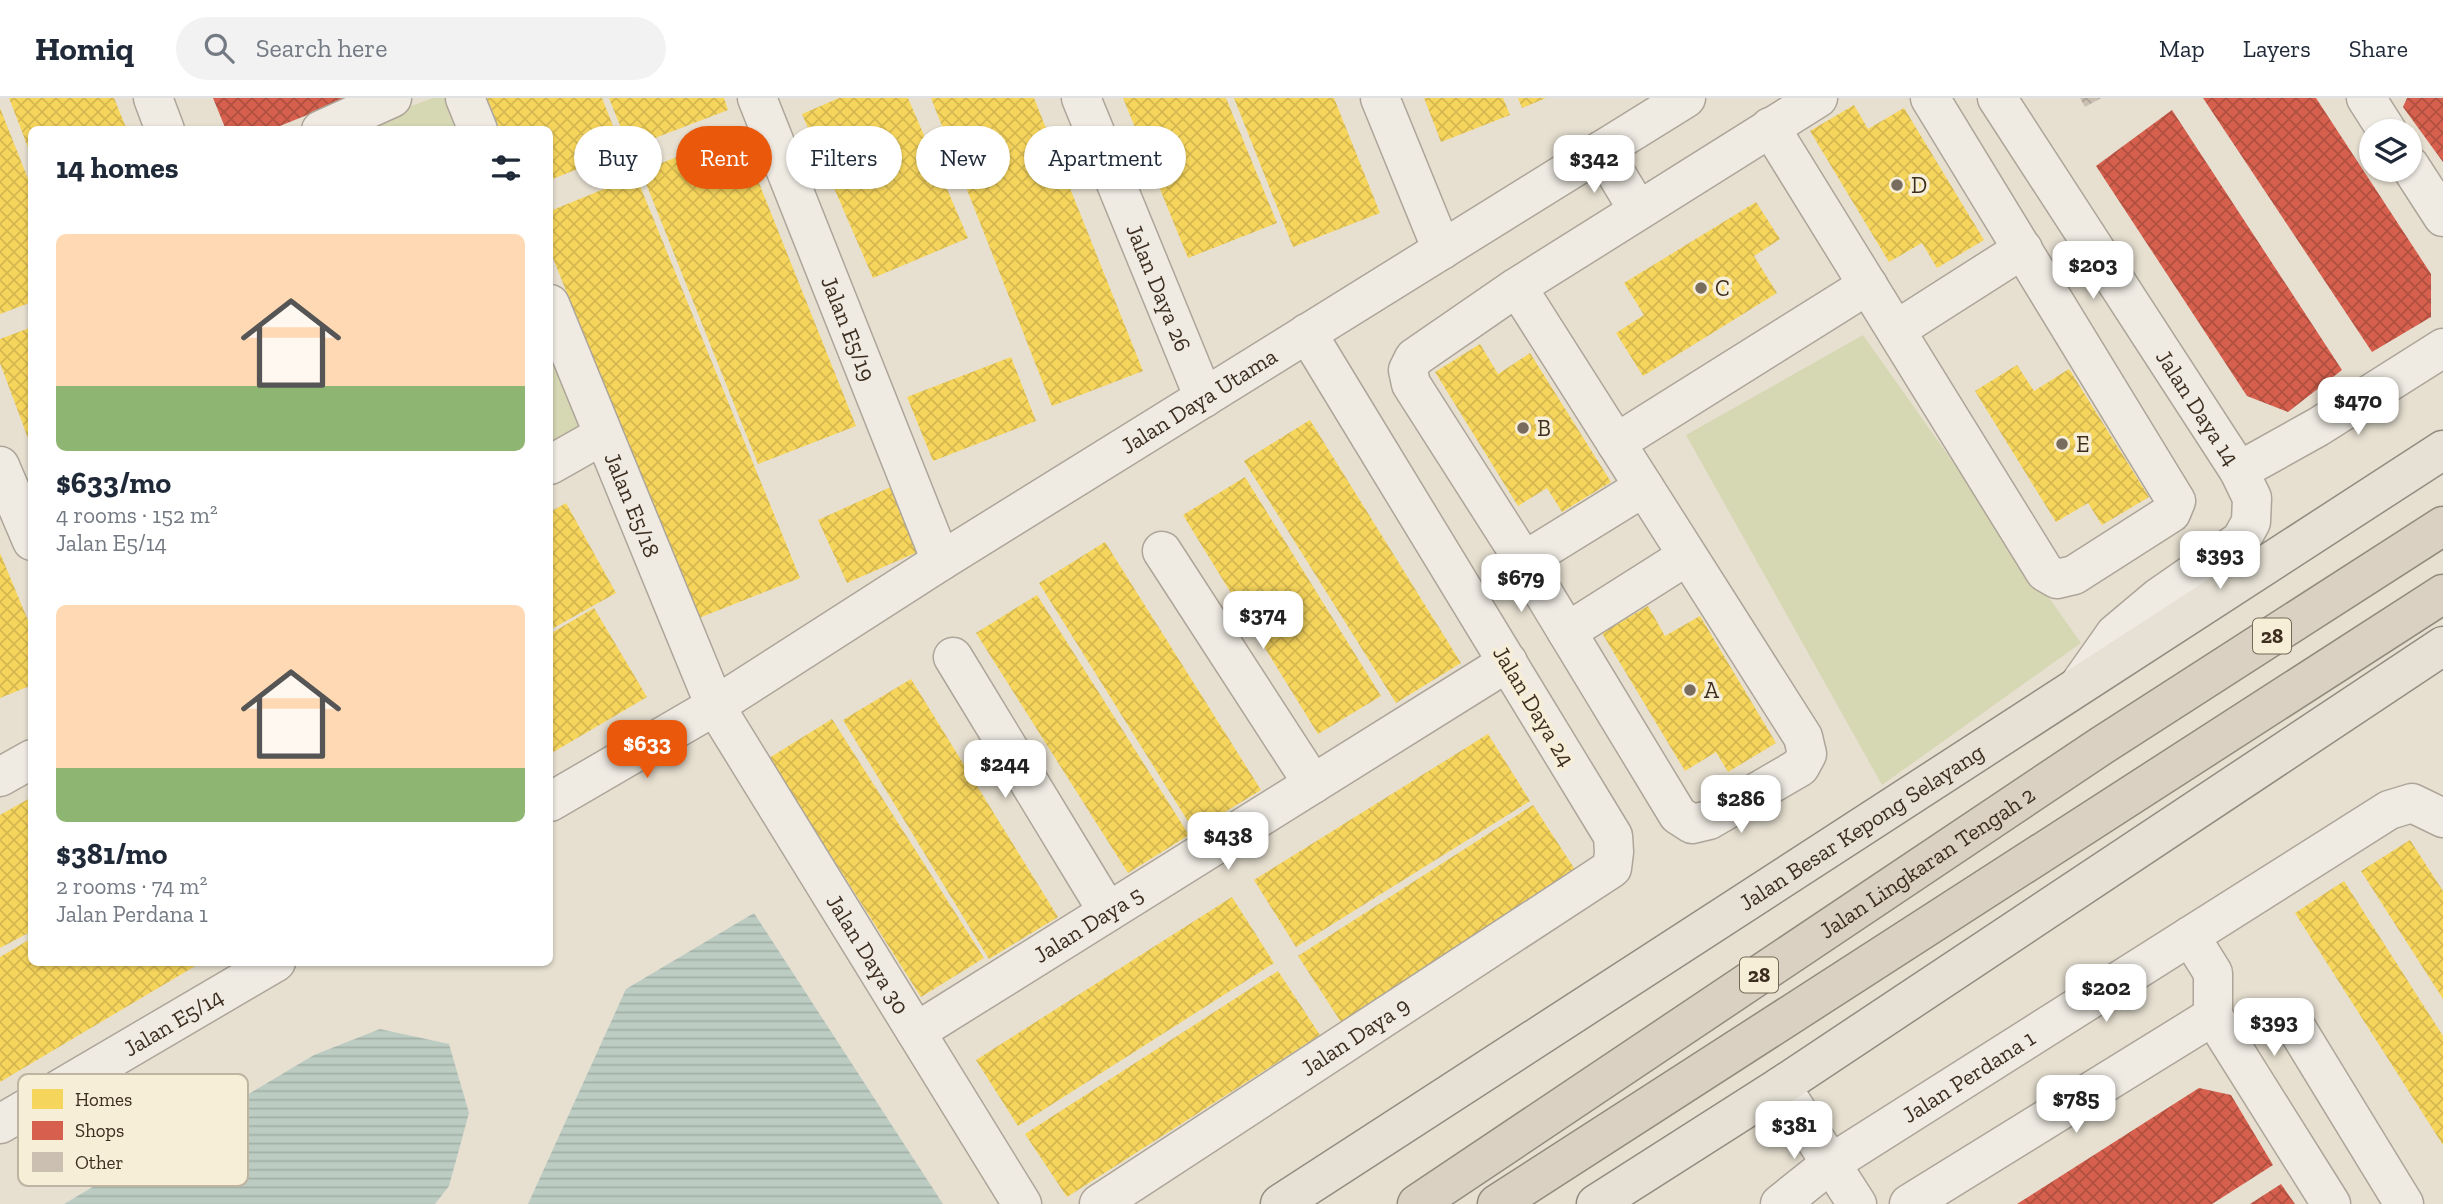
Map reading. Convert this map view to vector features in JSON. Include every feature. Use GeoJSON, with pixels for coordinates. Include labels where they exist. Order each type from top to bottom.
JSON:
{"type":"FeatureCollection","features":[{"type":"Feature","properties":{"kind":"highway","name":"Jalan Lingkaran Tengah 2"},"geometry":{"type":"LineString","coordinates":[[1417,1204],[2101,746],[2443,526]]}},
{"type":"Feature","properties":{"kind":"highway","name":"28"},"geometry":{"type":"LineString","coordinates":[[1497,1204],[2443,594]]}},
{"type":"Feature","properties":{"kind":"main road","name":"Jalan Besar Kepong Selayang"},"geometry":{"type":"LineString","coordinates":[[1280,1204],[2443,450]]}},
{"type":"Feature","properties":{"kind":"main road"},"geometry":{"type":"LineString","coordinates":[[1596,1204],[1781,1086],[2443,646]]}},
{"type":"Feature","properties":{"kind":"street"},"geometry":{"type":"LineString","coordinates":[[153,98],[164,126]]}},
{"type":"Feature","properties":{"kind":"street"},"geometry":{"type":"LineString","coordinates":[[330,126],[392,98]]}},
{"type":"Feature","properties":{"kind":"street"},"geometry":{"type":"LineString","coordinates":[[465,98],[476,126]]}},
{"type":"Feature","properties":{"kind":"street","name":"Jalan E5/19"},"geometry":{"type":"LineString","coordinates":[[757,98],[941,561]]}},
{"type":"Feature","properties":{"kind":"street","name":"Jalan Daya 26"},"geometry":{"type":"LineString","coordinates":[[1081,98],[1204,398]]}},
{"type":"Feature","properties":{"kind":"street"},"geometry":{"type":"LineString","coordinates":[[1380,98],[1442,250]]}},
{"type":"Feature","properties":{"kind":"street"},"geometry":{"type":"LineString","coordinates":[[1517,287],[1804,737],[1807,754],[1800,767],[1709,820],[1692,824],[1678,815],[1524,561],[1411,384],[1408,370],[1413,358],[1517,287],[1818,98]]}},
{"type":"Feature","properties":{"kind":"street"},"geometry":{"type":"LineString","coordinates":[[1770,127],[2045,572],[2057,579],[2074,575],[2171,513],[2176,501],[1930,98]]}},
{"type":"Feature","properties":{"kind":"street","name":"Jalan Daya 14"},"geometry":{"type":"LineString","coordinates":[[1997,98],[2239,471],[2252,498],[2251,522],[2241,540],[2159,597],[2115,634],[2079,685]]}},
{"type":"Feature","properties":{"kind":"street"},"geometry":{"type":"LineString","coordinates":[[2366,98],[2379,119]]}},
{"type":"Feature","properties":{"kind":"street","name":"Jalan Daya Utama"},"geometry":{"type":"LineString","coordinates":[[715,706],[941,561],[1602,150],[1670,103]]}},
{"type":"Feature","properties":{"kind":"street"},"geometry":{"type":"LineString","coordinates":[[1602,150],[1637,210]]}},
{"type":"Feature","properties":{"kind":"street"},"geometry":{"type":"LineString","coordinates":[[2420,182],[2443,217]]}},
{"type":"Feature","properties":{"kind":"street"},"geometry":{"type":"LineString","coordinates":[[1896,330],[2023,249]]}},
{"type":"Feature","properties":{"kind":"street"},"geometry":{"type":"LineString","coordinates":[[1616,443],[1868,285]]}},
{"type":"Feature","properties":{"kind":"street","name":"Jalan E5/18"},"geometry":{"type":"LineString","coordinates":[[553,311],[715,706]]}},
{"type":"Feature","properties":{"kind":"street","name":"Jalan Daya 24"},"geometry":{"type":"LineString","coordinates":[[1307,333],[1613,836],[1612,868]]}},
{"type":"Feature","properties":{"kind":"street"},"geometry":{"type":"LineString","coordinates":[[2239,471],[2318,427],[2443,348]]}},
{"type":"Feature","properties":{"kind":"street"},"geometry":{"type":"LineString","coordinates":[[553,463],[604,435]]}},
{"type":"Feature","properties":{"kind":"street"},"geometry":{"type":"LineString","coordinates":[[0,466],[28,532]]}},
{"type":"Feature","properties":{"kind":"street"},"geometry":{"type":"LineString","coordinates":[[1524,561],[1644,487]]}},
{"type":"Feature","properties":{"kind":"street"},"geometry":{"type":"LineString","coordinates":[[1162,551],[1313,784]]}},
{"type":"Feature","properties":{"kind":"street"},"geometry":{"type":"LineString","coordinates":[[1567,632],[1687,556]]}},
{"type":"Feature","properties":{"kind":"street"},"geometry":{"type":"LineString","coordinates":[[953,657],[1108,912]]}},
{"type":"Feature","properties":{"kind":"street","name":"Jalan Daya 5"},"geometry":{"type":"LineString","coordinates":[[916,1032],[1508,662]]}},
{"type":"Feature","properties":{"kind":"street"},"geometry":{"type":"LineString","coordinates":[[553,800],[715,706]]}},
{"type":"Feature","properties":{"kind":"street","name":"Jalan Daya 30"},"geometry":{"type":"LineString","coordinates":[[715,706],[1022,1204]]}},
{"type":"Feature","properties":{"kind":"street"},"geometry":{"type":"LineString","coordinates":[[0,777],[28,761]]}},
{"type":"Feature","properties":{"kind":"street","name":"Jalan Perdana 1"},"geometry":{"type":"LineString","coordinates":[[1780,1204],[1830,1164],[2389,810],[2427,811]]}},
{"type":"Feature","properties":{"kind":"street","name":"Jalan Daya 9"},"geometry":{"type":"LineString","coordinates":[[1099,1204],[1612,868]]}},
{"type":"Feature","properties":{"kind":"street"},"geometry":{"type":"LineString","coordinates":[[2190,936],[2213,973],[2213,1016],[2331,1204]]}},
{"type":"Feature","properties":{"kind":"street","name":"Jalan E5/14"},"geometry":{"type":"LineString","coordinates":[[85,1074],[269,966]]}},
{"type":"Feature","properties":{"kind":"street"},"geometry":{"type":"LineString","coordinates":[[1925,1200],[2213,1016]]}},
{"type":"Feature","properties":{"kind":"street"},"geometry":{"type":"LineString","coordinates":[[2291,1019],[2404,1204]]}},
{"type":"Feature","properties":{"kind":"street"},"geometry":{"type":"LineString","coordinates":[[1781,1086],[1857,1204]]}},
{"type":"Feature","properties":{"kind":"street","name":"Jalan E5/14"},"geometry":{"type":"LineString","coordinates":[[0,1124],[18,1113]]}},
{"type":"Feature","properties":{"kind":"green space"},"geometry":{"type":"Polygon","coordinates":[[[433,98],[465,98],[476,126],[357,126],[433,98]]]}},
{"type":"Feature","properties":{"kind":"green space"},"geometry":{"type":"Polygon","coordinates":[[[553,310],[603,435],[553,463],[553,310]]]}},
{"type":"Feature","properties":{"kind":"green space"},"geometry":{"type":"Polygon","coordinates":[[[1863,335],[2081,643],[1882,785],[1686,435],[1863,335]]]}},
{"type":"Feature","properties":{"kind":"shaded area"},"geometry":{"type":"Polygon","coordinates":[[[754,913],[943,1204],[528,1204],[626,989],[754,913]]]}},
{"type":"Feature","properties":{"kind":"shaded area"},"geometry":{"type":"Polygon","coordinates":[[[380,1029],[449,1044],[469,1113],[449,1186],[435,1204],[64,1204],[94,1186],[248,1186],[248,1094],[314,1055],[380,1029]]]}},
{"type":"Feature","properties":{"kind":"building: Homes"},"geometry":{"type":"Polygon","coordinates":[[[9,98],[114,98],[125,126],[28,126],[28,147],[9,98]]]}},
{"type":"Feature","properties":{"kind":"building: Homes"},"geometry":{"type":"Polygon","coordinates":[[[487,98],[602,98],[613,126],[574,126],[574,170],[553,179],[553,126],[498,126],[487,98]]]}},
{"type":"Feature","properties":{"kind":"building: Homes"},"geometry":{"type":"Polygon","coordinates":[[[609,98],[724,98],[728,110],[686,126],[676,126],[676,130],[662,135],[662,126],[620,126],[609,98]]]}},
{"type":"Feature","properties":{"kind":"building: Homes"},"geometry":{"type":"Polygon","coordinates":[[[839,98],[908,98],[920,126],[916,126],[916,189],[947,189],[968,238],[873,278],[834,189],[902,189],[902,126],[807,126],[802,114],[839,98]]]}},
{"type":"Feature","properties":{"kind":"building: Homes"},"geometry":{"type":"Polygon","coordinates":[[[931,98],[1034,98],[1045,126],[1024,126],[1024,189],[1070,189],[1143,371],[1052,406],[967,189],[1010,189],[1010,126],[942,126],[931,98]]]}},
{"type":"Feature","properties":{"kind":"building: Homes"},"geometry":{"type":"Polygon","coordinates":[[[1123,98],[1226,98],[1277,223],[1188,258],[1160,189],[1186,189],[1186,126],[1134,126],[1123,98]]]}},
{"type":"Feature","properties":{"kind":"building: Homes"},"geometry":{"type":"Polygon","coordinates":[[[1234,98],[1334,98],[1380,213],[1293,247],[1234,98]]]}},
{"type":"Feature","properties":{"kind":"building: Homes"},"geometry":{"type":"Polygon","coordinates":[[[1424,98],[1503,98],[1510,115],[1441,142],[1424,98]]]}},
{"type":"Feature","properties":{"kind":"building: Homes"},"geometry":{"type":"Polygon","coordinates":[[[1518,98],[1546,98],[1522,108],[1518,98]]]}},
{"type":"Feature","properties":{"kind":"building: Homes","name":"D"},"geometry":{"type":"Polygon","coordinates":[[[1854,105],[1868,129],[1904,108],[1984,240],[1937,268],[1922,243],[1889,262],[1810,131],[1854,105]]]}},
{"type":"Feature","properties":{"kind":"building: Homes"},"geometry":{"type":"Polygon","coordinates":[[[0,108],[28,179],[28,304],[0,314],[0,108]]]}},
{"type":"Feature","properties":{"kind":"building: Homes"},"geometry":{"type":"Polygon","coordinates":[[[676,157],[676,189],[761,189],[856,426],[758,464],[648,189],[662,189],[662,163],[676,157]]]}},
{"type":"Feature","properties":{"kind":"building: Homes"},"geometry":{"type":"Polygon","coordinates":[[[604,189],[641,189],[800,578],[699,618],[553,258],[553,210],[604,189]]]}},
{"type":"Feature","properties":{"kind":"building: Homes","name":"C"},"geometry":{"type":"Polygon","coordinates":[[[1756,202],[1780,239],[1754,256],[1777,293],[1643,376],[1616,333],[1644,315],[1624,283],[1756,202]]]}},
{"type":"Feature","properties":{"kind":"building: Homes"},"geometry":{"type":"Polygon","coordinates":[[[28,328],[28,438],[0,363],[0,339],[28,328]]]}},
{"type":"Feature","properties":{"kind":"building: Homes","name":"B"},"geometry":{"type":"Polygon","coordinates":[[[1480,344],[1498,374],[1530,353],[1611,482],[1562,512],[1547,488],[1518,506],[1435,372],[1480,344]]]}},
{"type":"Feature","properties":{"kind":"building: Homes"},"geometry":{"type":"Polygon","coordinates":[[[1011,357],[1036,421],[933,461],[907,397],[1011,357]]]}},
{"type":"Feature","properties":{"kind":"building: Homes","name":"E"},"geometry":{"type":"Polygon","coordinates":[[[2017,365],[2034,391],[2069,369],[2149,497],[2102,525],[2088,503],[2056,522],[1975,391],[2017,365]]]}},
{"type":"Feature","properties":{"kind":"building: Homes"},"geometry":{"type":"Polygon","coordinates":[[[1310,420],[1461,663],[1396,703],[1244,461],[1310,420]]]}},
{"type":"Feature","properties":{"kind":"building: Homes"},"geometry":{"type":"Polygon","coordinates":[[[1245,477],[1381,696],[1318,734],[1183,515],[1245,477]]]}},
{"type":"Feature","properties":{"kind":"building: Homes"},"geometry":{"type":"Polygon","coordinates":[[[893,486],[922,550],[847,583],[818,520],[893,486]]]}},
{"type":"Feature","properties":{"kind":"building: Homes"},"geometry":{"type":"Polygon","coordinates":[[[566,503],[616,593],[553,628],[553,510],[566,503]]]}},
{"type":"Feature","properties":{"kind":"building: Homes"},"geometry":{"type":"Polygon","coordinates":[[[1105,542],[1261,790],[1194,831],[1039,583],[1105,542]]]}},
{"type":"Feature","properties":{"kind":"building: Homes"},"geometry":{"type":"Polygon","coordinates":[[[0,553],[28,620],[28,687],[0,698],[0,553]]]}},
{"type":"Feature","properties":{"kind":"building: Homes"},"geometry":{"type":"Polygon","coordinates":[[[1037,595],[1189,835],[1128,873],[976,633],[1037,595]]]}},
{"type":"Feature","properties":{"kind":"building: Homes","name":"A"},"geometry":{"type":"Polygon","coordinates":[[[1648,606],[1665,636],[1700,616],[1776,743],[1728,772],[1716,752],[1685,771],[1602,633],[1648,606]]]}},
{"type":"Feature","properties":{"kind":"building: Homes"},"geometry":{"type":"Polygon","coordinates":[[[594,608],[647,697],[553,752],[553,632],[594,608]]]}},
{"type":"Feature","properties":{"kind":"building: Homes"},"geometry":{"type":"Polygon","coordinates":[[[911,679],[1058,917],[989,959],[843,720],[911,679]]]}},
{"type":"Feature","properties":{"kind":"building: Homes"},"geometry":{"type":"Polygon","coordinates":[[[832,719],[984,958],[921,997],[769,758],[832,719]]]}},
{"type":"Feature","properties":{"kind":"building: Homes"},"geometry":{"type":"Polygon","coordinates":[[[1488,734],[1530,801],[1296,947],[1254,880],[1488,734]]]}},
{"type":"Feature","properties":{"kind":"building: Homes"},"geometry":{"type":"Polygon","coordinates":[[[28,799],[28,933],[0,948],[0,815],[28,799]]]}},
{"type":"Feature","properties":{"kind":"building: Homes"},"geometry":{"type":"Polygon","coordinates":[[[1533,805],[1576,871],[1341,1022],[1298,956],[1533,805]]]}},
{"type":"Feature","properties":{"kind":"building: Homes"},"geometry":{"type":"Polygon","coordinates":[[[2410,840],[2443,891],[2443,999],[2361,871],[2410,840]]]}},
{"type":"Feature","properties":{"kind":"building: Homes"},"geometry":{"type":"Polygon","coordinates":[[[2344,881],[2443,1036],[2443,1145],[2295,913],[2344,881]]]}},
{"type":"Feature","properties":{"kind":"building: Homes"},"geometry":{"type":"Polygon","coordinates":[[[1232,897],[1274,963],[1018,1126],[976,1060],[1232,897]]]}},
{"type":"Feature","properties":{"kind":"building: Homes"},"geometry":{"type":"Polygon","coordinates":[[[28,940],[28,966],[195,966],[0,1082],[0,957],[28,940]]]}},
{"type":"Feature","properties":{"kind":"building: Homes"},"geometry":{"type":"Polygon","coordinates":[[[1278,971],[1320,1035],[1067,1197],[1025,1134],[1278,971]]]}},
{"type":"Feature","properties":{"kind":"building: Shops"},"geometry":{"type":"Polygon","coordinates":[[[213,98],[349,98],[280,126],[224,126],[213,98]]]}},
{"type":"Feature","properties":{"kind":"building: Shops"},"geometry":{"type":"Polygon","coordinates":[[[2203,98],[2316,98],[2359,164],[2359,182],[2371,182],[2431,274],[2431,317],[2372,352],[2203,98]]]}},
{"type":"Feature","properties":{"kind":"building: Shops"},"geometry":{"type":"Polygon","coordinates":[[[2407,98],[2443,98],[2443,162],[2422,133],[2422,119],[2412,119],[2403,107],[2407,98]]]}},
{"type":"Feature","properties":{"kind":"building: Shops"},"geometry":{"type":"Polygon","coordinates":[[[2172,110],[2342,370],[2288,412],[2247,396],[2096,166],[2172,110]]]}},
{"type":"Feature","properties":{"kind":"building: Shops"},"geometry":{"type":"Polygon","coordinates":[[[2199,1088],[2231,1095],[2273,1165],[2212,1204],[2017,1204],[2199,1088]]]}},
{"type":"Feature","properties":{"kind":"building: Shops"},"geometry":{"type":"Polygon","coordinates":[[[2281,1184],[2295,1204],[2250,1204],[2281,1184]]]}},
{"type":"Feature","properties":{"kind":"building: Other"},"geometry":{"type":"Polygon","coordinates":[[[2080,98],[2101,98],[2085,107],[2080,98]]]}},
{"type":"Feature","properties":{"kind":"place","name":"D"},"geometry":{"type":"Point","coordinates":[1897,185]}},
{"type":"Feature","properties":{"kind":"place","name":"C"},"geometry":{"type":"Point","coordinates":[1701,288]}},
{"type":"Feature","properties":{"kind":"place","name":"B"},"geometry":{"type":"Point","coordinates":[1523,428]}},
{"type":"Feature","properties":{"kind":"place","name":"E"},"geometry":{"type":"Point","coordinates":[2062,444]}},
{"type":"Feature","properties":{"kind":"place","name":"A"},"geometry":{"type":"Point","coordinates":[1690,690]}}]}
